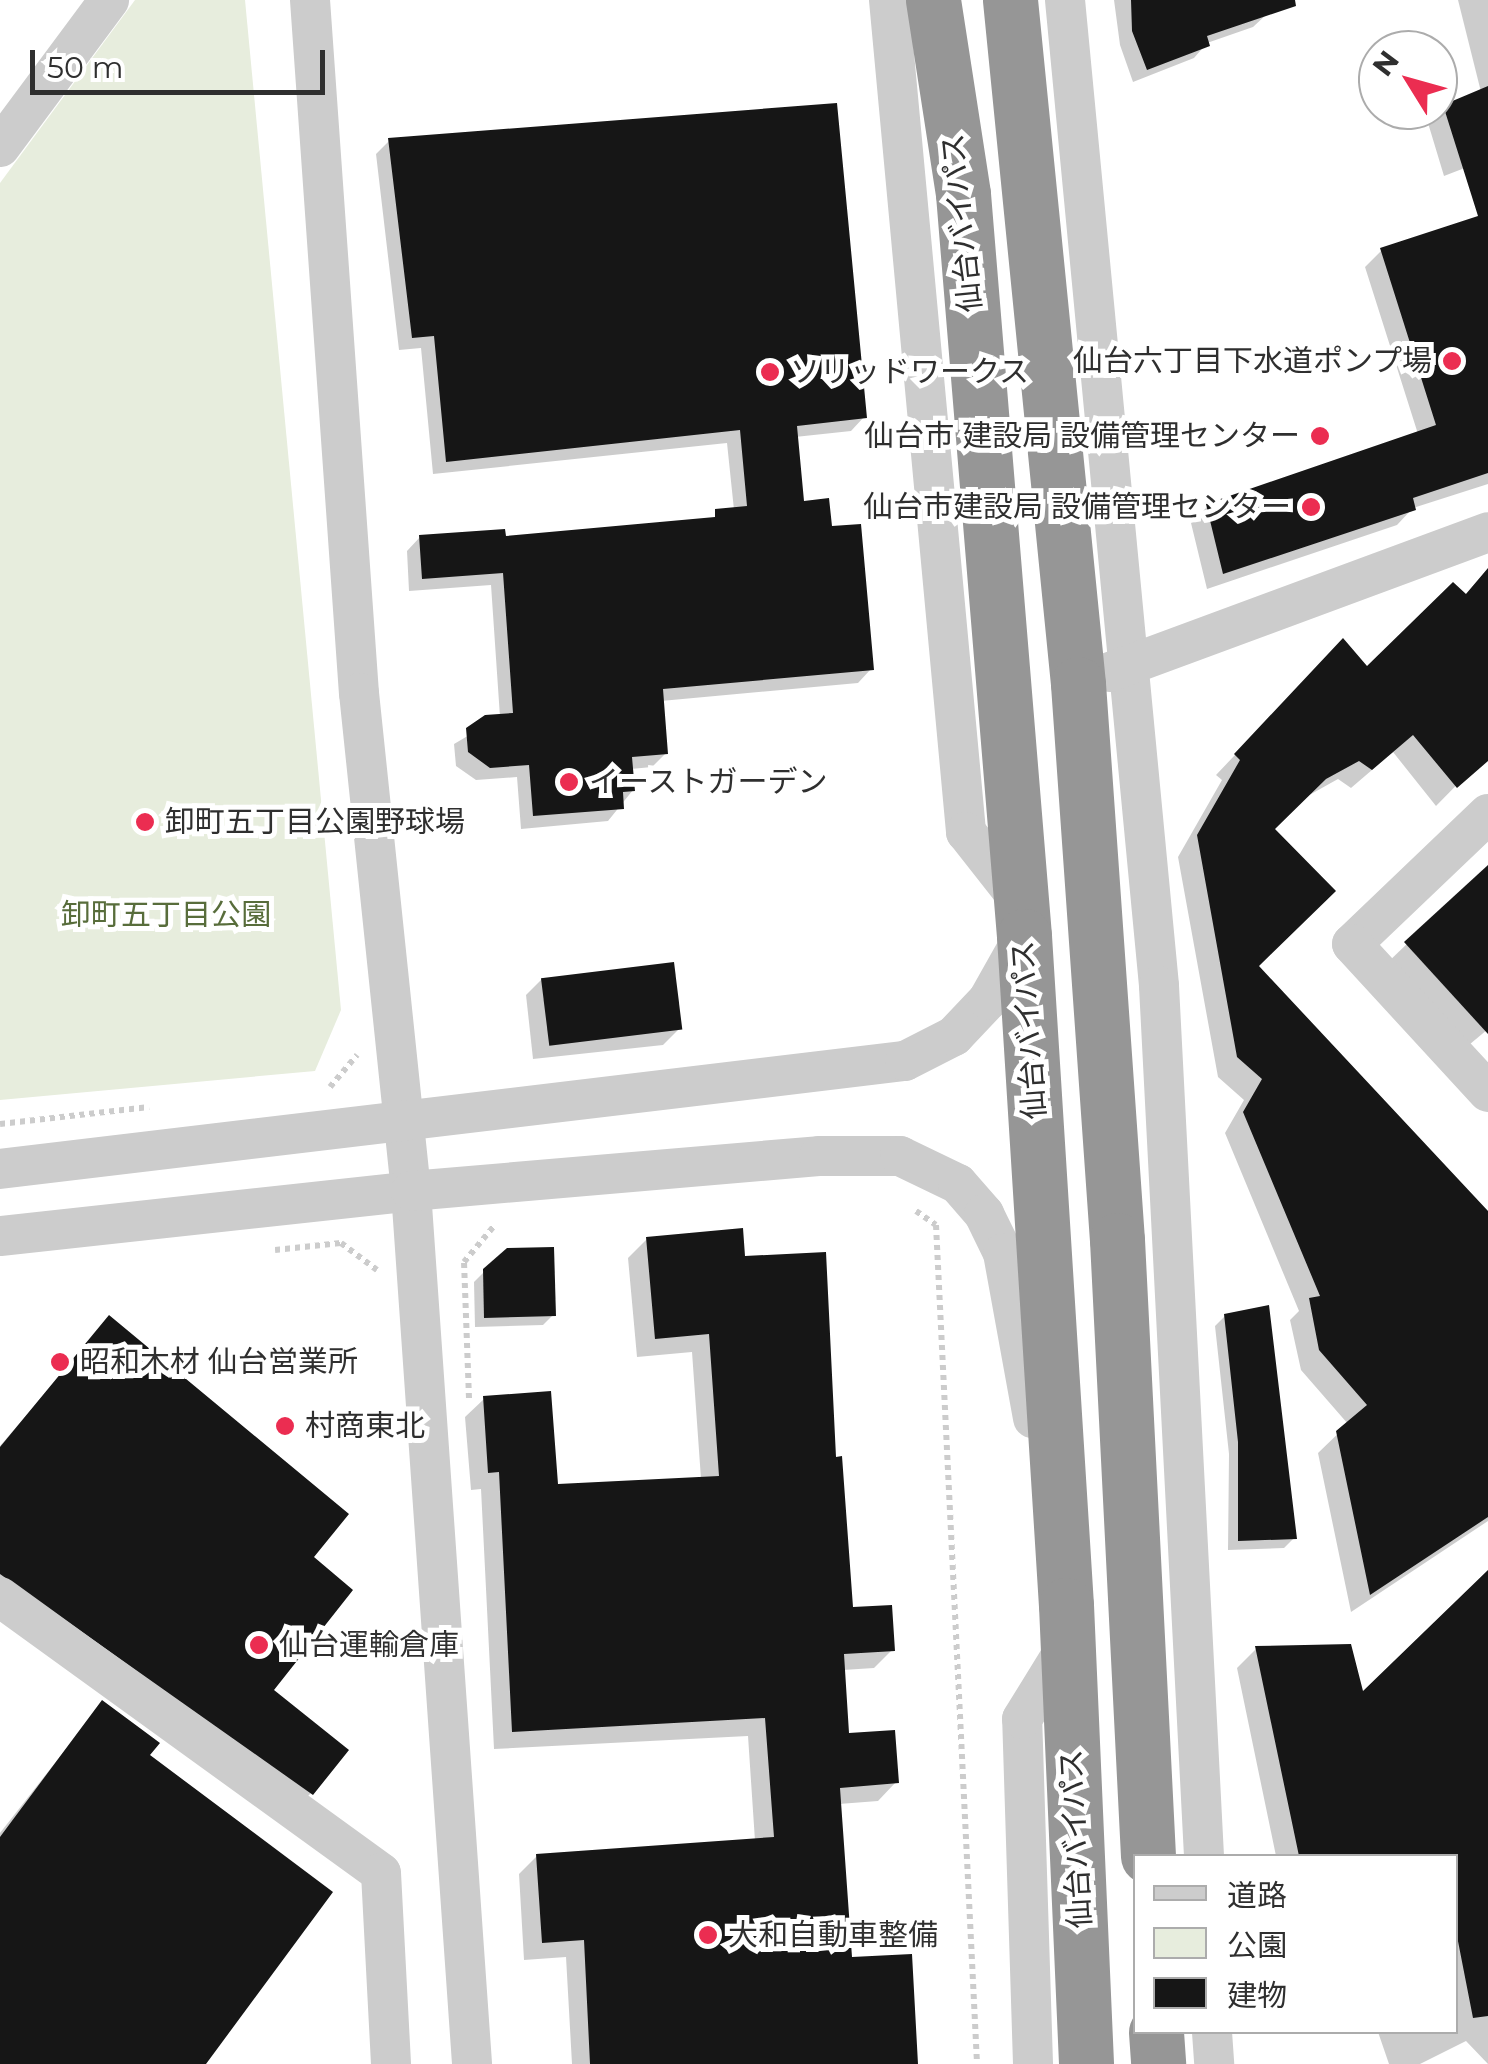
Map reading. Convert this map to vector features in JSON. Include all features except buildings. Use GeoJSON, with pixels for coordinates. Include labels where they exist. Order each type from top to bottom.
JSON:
{"type":"FeatureCollection","features":[{"type":"Feature","properties":{"kind":"highway","name":"仙台バイパス"},"geometry":{"type":"LineString","coordinates":[[933,0],[963,194],[1022,919],[1066,1625],[1086,2064]]}},
{"type":"Feature","properties":{"kind":"highway"},"geometry":{"type":"LineString","coordinates":[[1010,0],[1078,684],[1116,1240],[1148,1854]]}},
{"type":"Feature","properties":{"kind":"highway"},"geometry":{"type":"LineString","coordinates":[[1156,2034],[1158,2064]]}},
{"type":"Feature","properties":{"kind":"street"},"geometry":{"type":"LineString","coordinates":[[0,147],[109,0]]}},
{"type":"Feature","properties":{"kind":"street"},"geometry":{"type":"LineString","coordinates":[[310,0],[359,693],[411,1191],[472,2064]]}},
{"type":"Feature","properties":{"kind":"street"},"geometry":{"type":"LineString","coordinates":[[0,1169],[402,1117],[905,1061],[954,1036],[977,1012],[1022,919],[966,832],[888,0]]}},
{"type":"Feature","properties":{"kind":"street"},"geometry":{"type":"LineString","coordinates":[[1065,0],[1160,1005],[1204,1854]]}},
{"type":"Feature","properties":{"kind":"street"},"geometry":{"type":"LineString","coordinates":[[1078,684],[1488,532]]}},
{"type":"Feature","properties":{"kind":"street"},"geometry":{"type":"LineString","coordinates":[[1488,814],[1352,944],[1488,1092]]}},
{"type":"Feature","properties":{"kind":"street"},"geometry":{"type":"LineString","coordinates":[[0,1236],[411,1191],[833,1156],[900,1156],[958,1184],[984,1214],[1004,1253],[1066,1625],[1022,1719],[1033,2064]]}},
{"type":"Feature","properties":{"kind":"street"},"geometry":{"type":"LineString","coordinates":[[0,1596],[380,1873],[391,2064]]}},
{"type":"Feature","properties":{"kind":"street"},"geometry":{"type":"LineString","coordinates":[[1212,2034],[1214,2064]]}},
{"type":"Feature","properties":{"kind":"path"},"geometry":{"type":"LineString","coordinates":[[314,1088],[333,1086],[364,1045]]}},
{"type":"Feature","properties":{"kind":"path"},"geometry":{"type":"LineString","coordinates":[[0,1124],[157,1106]]}},
{"type":"Feature","properties":{"kind":"path"},"geometry":{"type":"LineString","coordinates":[[910,1206],[936,1225],[978,2064]]}},
{"type":"Feature","properties":{"kind":"path"},"geometry":{"type":"LineString","coordinates":[[469,1412],[464,1262],[492,1226],[512,1224]]}},
{"type":"Feature","properties":{"kind":"path"},"geometry":{"type":"LineString","coordinates":[[265,1251],[340,1244],[377,1268],[379,1288]]}},
{"type":"Feature","properties":{"kind":"green space","name":"卸町五丁目公園"},"geometry":{"type":"Polygon","coordinates":[[[135,0],[245,0],[341,1010],[315,1071],[0,1100],[0,183],[135,0]]]}},
{"type":"Feature","properties":{"kind":"place","name":"仙台六丁目下水道ポンプ場"},"geometry":{"type":"Point","coordinates":[1452,361]}},
{"type":"Feature","properties":{"kind":"place","name":"ソリッドワークス"},"geometry":{"type":"Point","coordinates":[770,372]}},
{"type":"Feature","properties":{"kind":"place","name":"仙台市 建設局 設備管理センター"},"geometry":{"type":"Point","coordinates":[1320,436]}},
{"type":"Feature","properties":{"kind":"place","name":"仙台市建設局 設備管理センター"},"geometry":{"type":"Point","coordinates":[1311,507]}},
{"type":"Feature","properties":{"kind":"place","name":"イーストガーデン"},"geometry":{"type":"Point","coordinates":[569,782]}},
{"type":"Feature","properties":{"kind":"place","name":"卸町五丁目公園野球場"},"geometry":{"type":"Point","coordinates":[145,822]}},
{"type":"Feature","properties":{"kind":"place","name":"昭和木材 仙台営業所"},"geometry":{"type":"Point","coordinates":[60,1362]}},
{"type":"Feature","properties":{"kind":"place","name":"村商東北"},"geometry":{"type":"Point","coordinates":[285,1426]}},
{"type":"Feature","properties":{"kind":"place","name":"仙台運輸倉庫"},"geometry":{"type":"Point","coordinates":[259,1645]}},
{"type":"Feature","properties":{"kind":"place","name":"大和自動車整備"},"geometry":{"type":"Point","coordinates":[708,1935]}}]}
